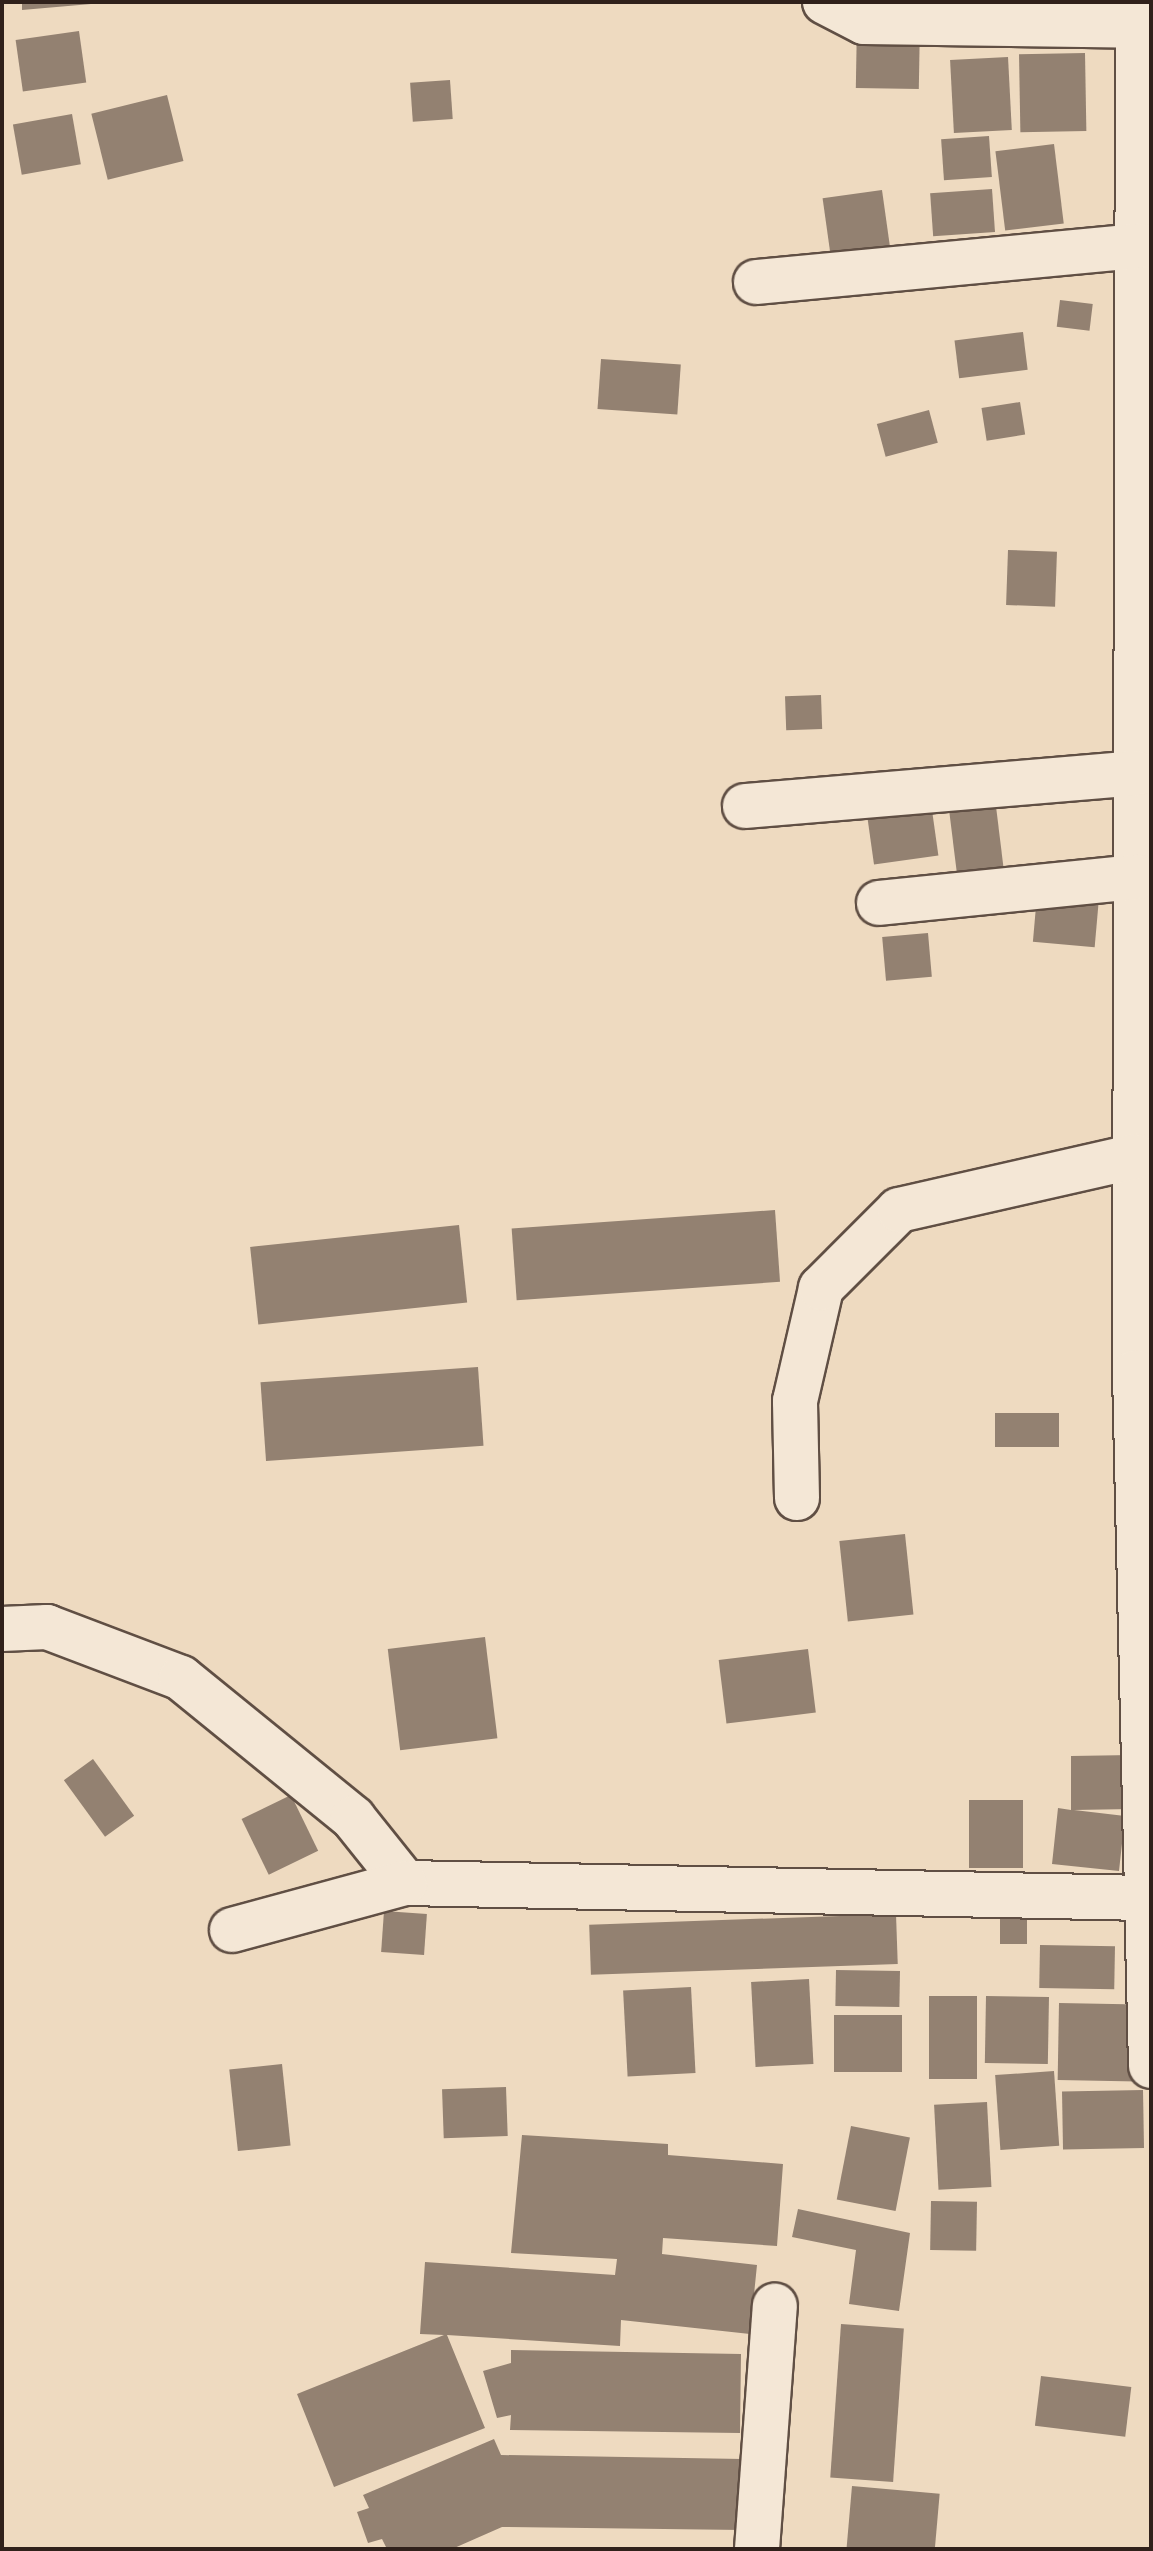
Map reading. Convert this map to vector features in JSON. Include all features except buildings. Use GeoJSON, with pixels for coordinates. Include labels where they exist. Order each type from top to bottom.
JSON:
{"type":"FeatureCollection","features":[{"type":"Feature","properties":{"kind":"street"},"geometry":{"type":"LineString","coordinates":[[825,2],[864,22],[1138,14],[1144,728],[1137,773],[1136,1156],[1151,2066]]}},
{"type":"Feature","properties":{"kind":"street"},"geometry":{"type":"LineString","coordinates":[[756,282],[1140,246]]}},
{"type":"Feature","properties":{"kind":"street"},"geometry":{"type":"LineString","coordinates":[[745,806],[1137,773]]}},
{"type":"Feature","properties":{"kind":"street"},"geometry":{"type":"LineString","coordinates":[[879,903],[1137,877]]}},
{"type":"Feature","properties":{"kind":"street"},"geometry":{"type":"LineString","coordinates":[[797,1498],[795,1401],[821,1288],[899,1210],[1136,1156]]}},
{"type":"Feature","properties":{"kind":"street"},"geometry":{"type":"LineString","coordinates":[[2,1629],[47,1627],[181,1678],[353,1818],[405,1883]]}},
{"type":"Feature","properties":{"kind":"street"},"geometry":{"type":"LineString","coordinates":[[232,1930],[405,1883],[1148,1898]]}},
{"type":"Feature","properties":{"kind":"street"},"geometry":{"type":"LineString","coordinates":[[757,2549],[775,2306]]}}]}
